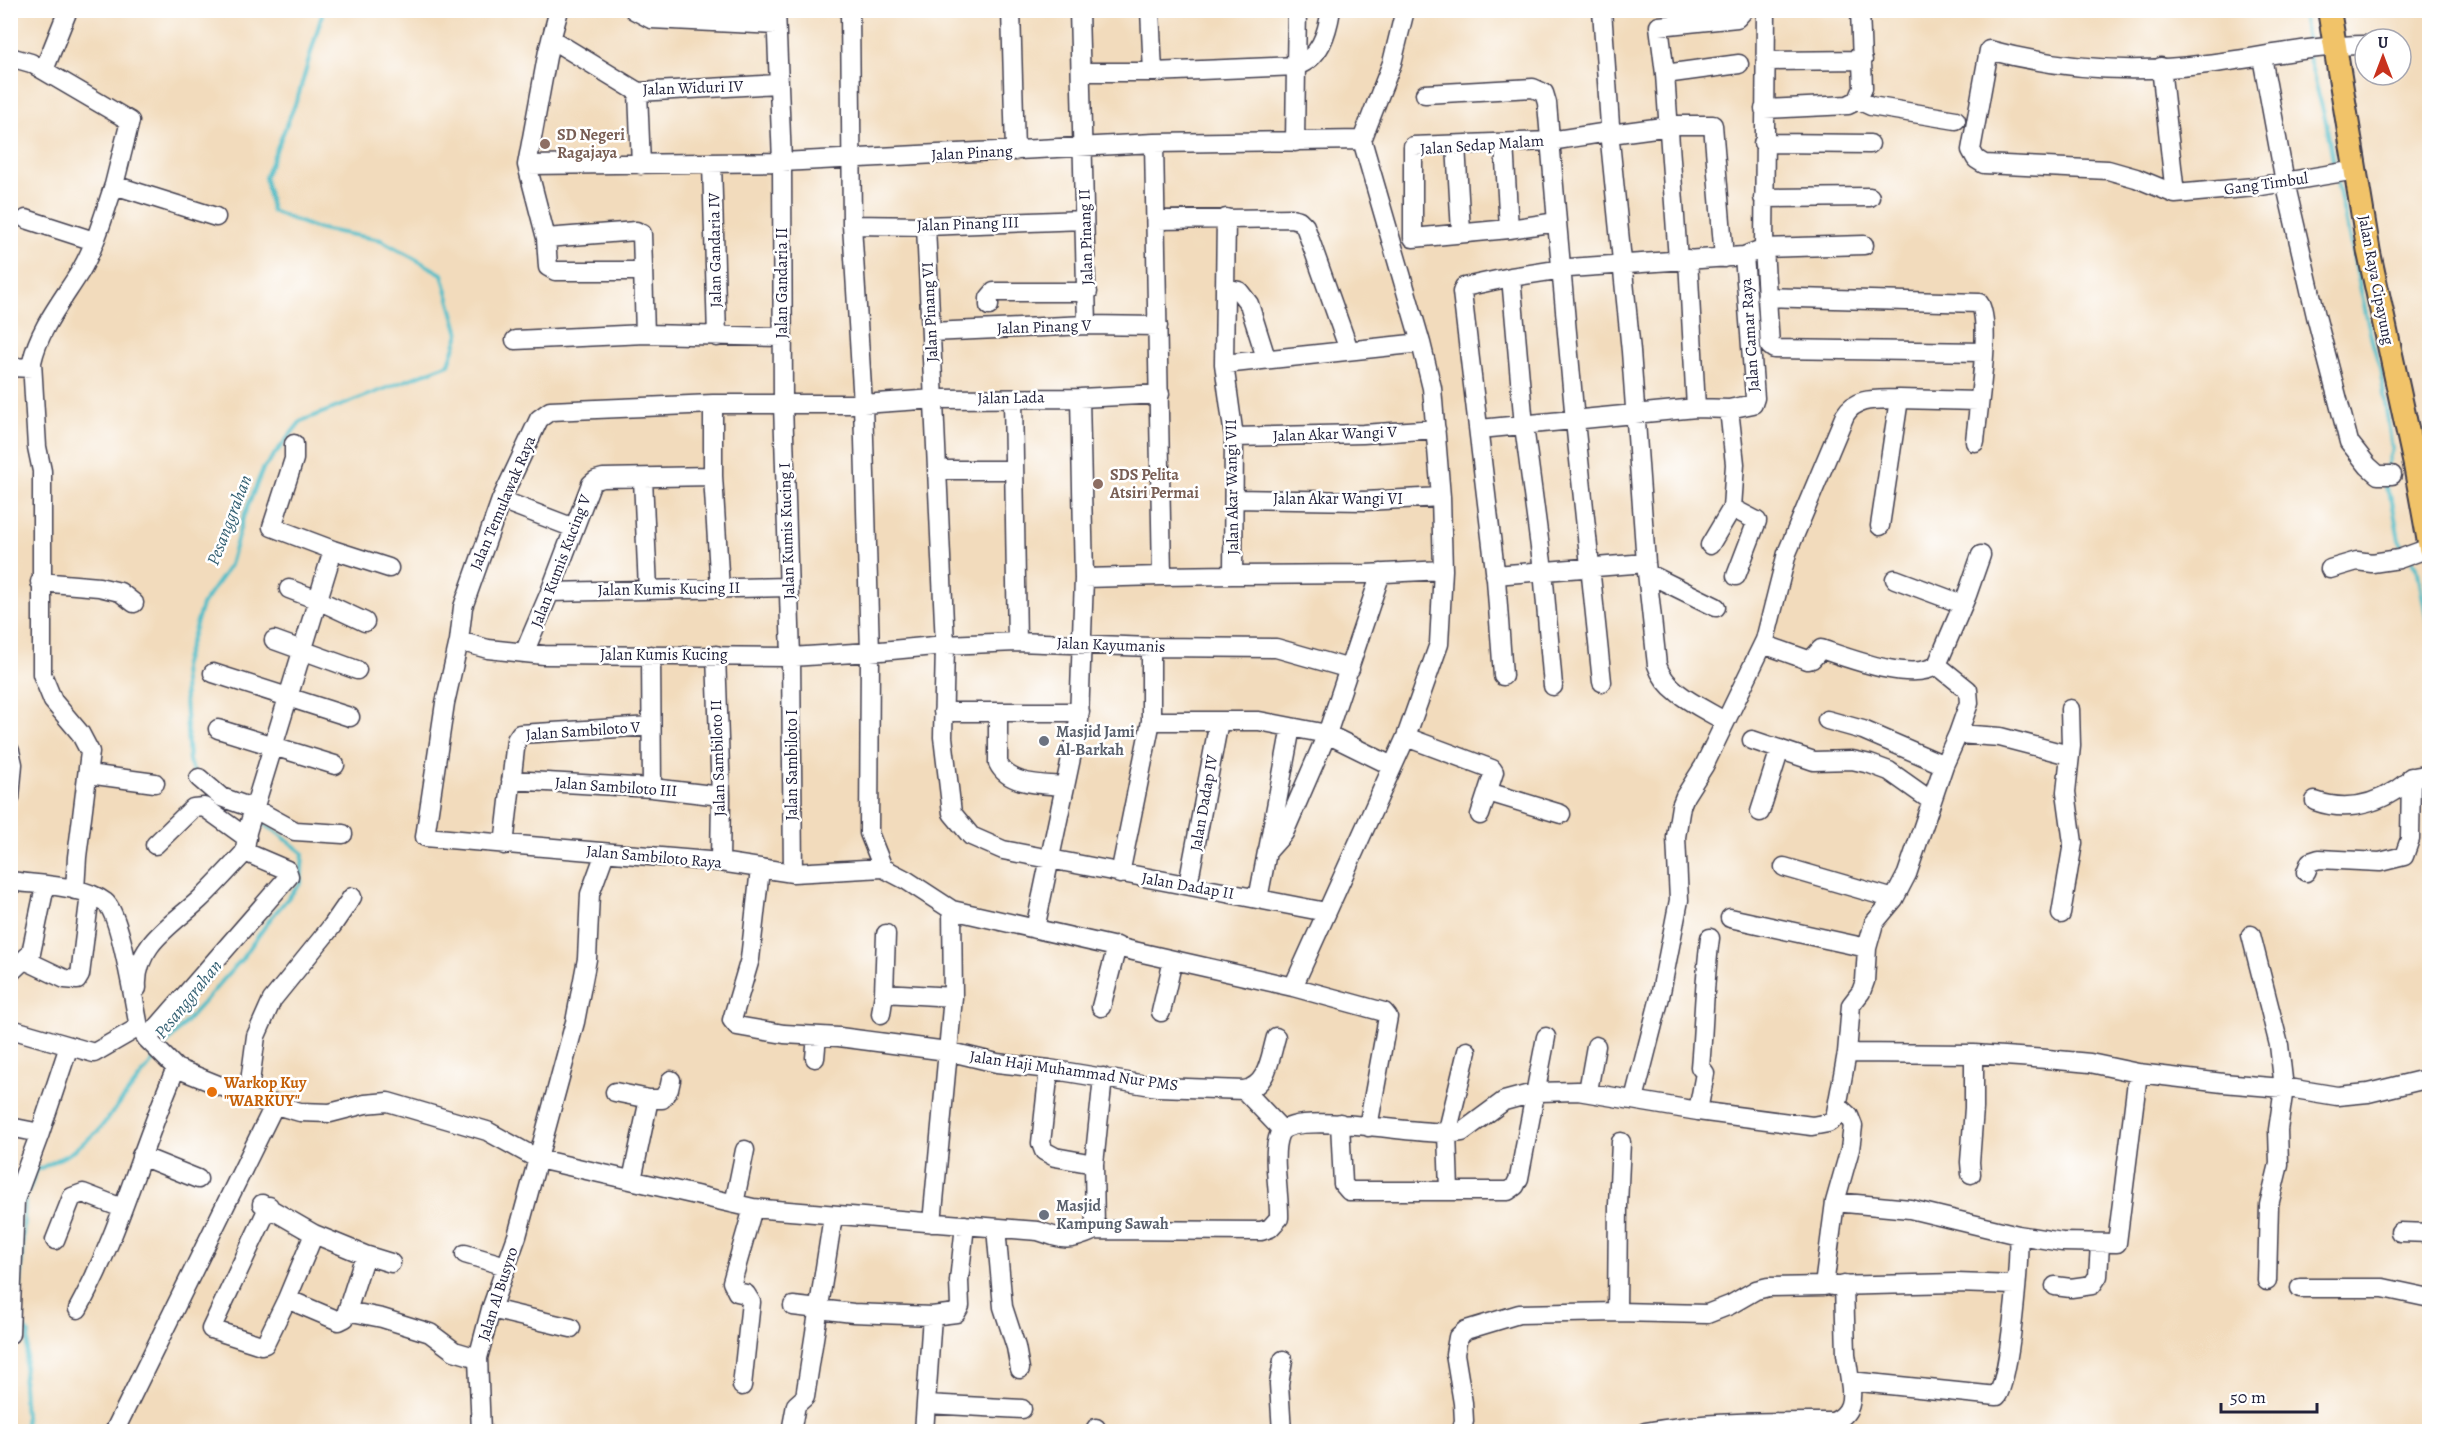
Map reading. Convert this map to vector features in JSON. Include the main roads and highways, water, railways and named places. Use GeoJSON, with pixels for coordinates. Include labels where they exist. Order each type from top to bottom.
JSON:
{"type":"FeatureCollection","features":[{"type":"Feature","properties":{"kind":"main road","name":"Jalan Raya Cipayung"},"geometry":{"type":"LineString","coordinates":[[2329,10],[2336,45],[2350,171],[2425,495],[2414,553]]}},
{"type":"Feature","properties":{"kind":"waterway","name":"Pesanggrahan"},"geometry":{"type":"LineString","coordinates":[[195,775],[189,761],[183,667],[202,605],[230,565],[243,518],[263,469],[301,421],[449,364],[459,334],[442,274],[381,240],[315,228],[272,211],[265,177],[298,97],[323,11],[327,10]]}},
{"type":"Feature","properties":{"kind":"waterway"},"geometry":{"type":"LineString","coordinates":[[2303,10],[2307,44]]}},
{"type":"Feature","properties":{"kind":"waterway"},"geometry":{"type":"LineString","coordinates":[[2308,55],[2326,122],[2334,167]]}},
{"type":"Feature","properties":{"kind":"waterway"},"geometry":{"type":"LineString","coordinates":[[2336,177],[2380,368],[2392,449],[2386,469]]}},
{"type":"Feature","properties":{"kind":"waterway"},"geometry":{"type":"LineString","coordinates":[[2385,480],[2384,484],[2392,501],[2399,540],[2406,552]]}},
{"type":"Feature","properties":{"kind":"waterway"},"geometry":{"type":"LineString","coordinates":[[2412,560],[2417,567],[2430,638]]}},
{"type":"Feature","properties":{"kind":"waterway","name":"Pesanggrahan"},"geometry":{"type":"LineString","coordinates":[[162,1049],[241,960],[271,918],[301,883],[303,853],[274,830],[255,820]]}},
{"type":"Feature","properties":{"kind":"waterway","name":"Pesanggrahan"},"geometry":{"type":"LineString","coordinates":[[28,1192],[37,1170],[69,1154],[98,1131],[156,1057]]}},
{"type":"Feature","properties":{"kind":"waterway","name":"Pesanggrahan"},"geometry":{"type":"LineString","coordinates":[[20,1290],[25,1199]]}},
{"type":"Feature","properties":{"kind":"waterway","name":"Pesanggrahan"},"geometry":{"type":"LineString","coordinates":[[18,1320],[29,1334],[23,1384],[26,1432]]}},
{"type":"Feature","properties":{"kind":"place","name":"SD Negeri Ragajaya"},"geometry":{"type":"Point","coordinates":[545,144]}},
{"type":"Feature","properties":{"kind":"place","name":"SDS Pelita Atsiri Permai"},"geometry":{"type":"Point","coordinates":[1098,484]}},
{"type":"Feature","properties":{"kind":"place","name":"Masjid Jami Al-Barkah"},"geometry":{"type":"Point","coordinates":[1044,741]}},
{"type":"Feature","properties":{"kind":"place","name":"Warkop Kuy \"WARKUY\""},"geometry":{"type":"Point","coordinates":[212,1092]}},
{"type":"Feature","properties":{"kind":"place","name":"Masjid Kampung Sawah"},"geometry":{"type":"Point","coordinates":[1044,1215]}}]}
